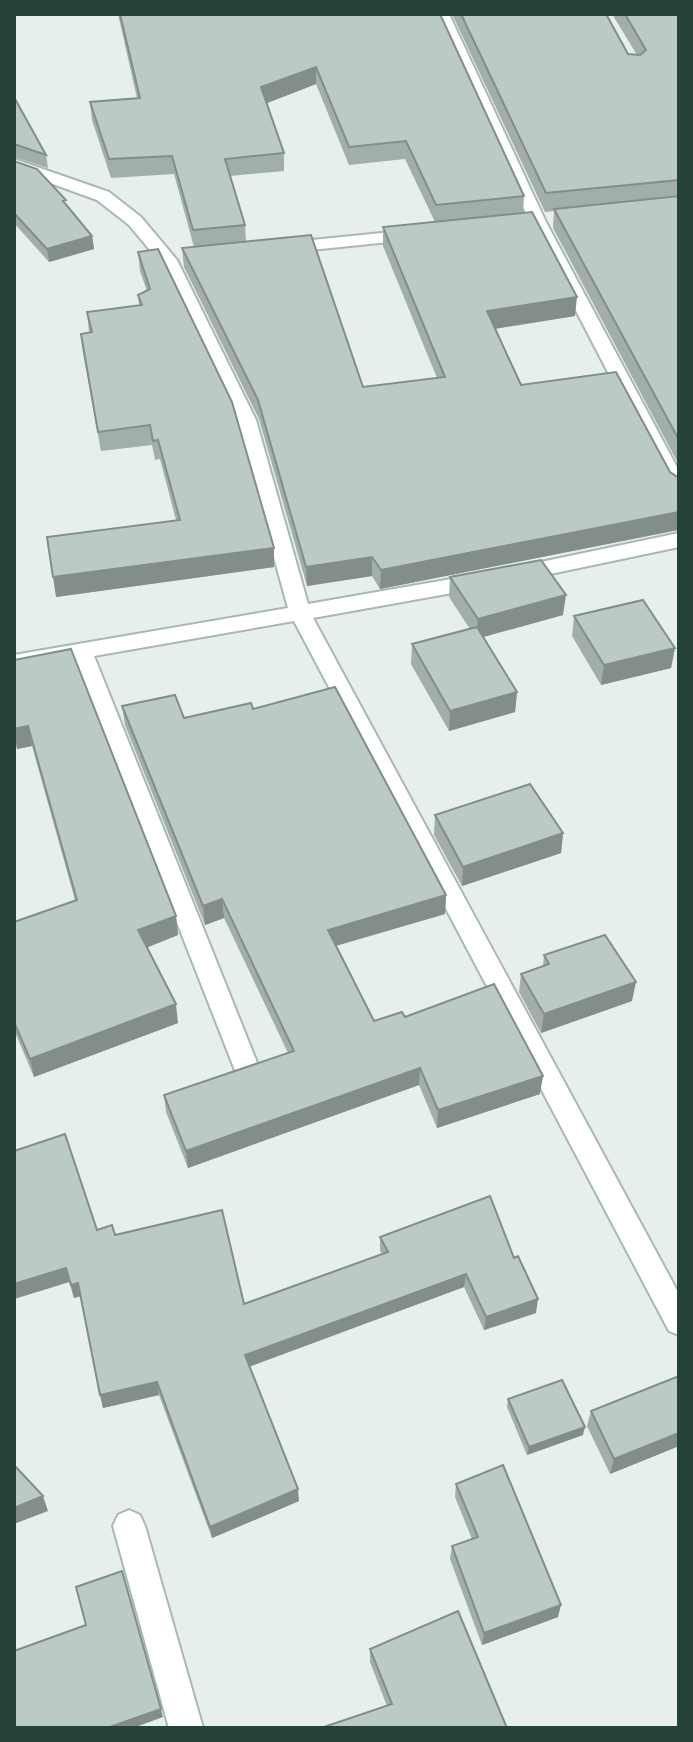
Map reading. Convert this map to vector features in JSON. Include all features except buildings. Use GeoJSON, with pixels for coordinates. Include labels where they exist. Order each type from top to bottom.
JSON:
{"type":"FeatureCollection","features":[{"type":"Feature","properties":{"kind":"street"},"geometry":{"type":"LineString","coordinates":[[442,14],[538,222],[679,490]]}},
{"type":"Feature","properties":{"kind":"street"},"geometry":{"type":"LineString","coordinates":[[14,164],[103,196],[176,260],[246,420],[301,615],[679,1322]]}},
{"type":"Feature","properties":{"kind":"street"},"geometry":{"type":"LineString","coordinates":[[260,251],[430,233]]}},
{"type":"Feature","properties":{"kind":"street"},"geometry":{"type":"LineString","coordinates":[[14,663],[301,615],[598,559],[679,540]]}},
{"type":"Feature","properties":{"kind":"street"},"geometry":{"type":"LineString","coordinates":[[81,651],[247,1070]]}},
{"type":"Feature","properties":{"kind":"street"},"geometry":{"type":"LineString","coordinates":[[129,1526],[186,1728]]}}]}
